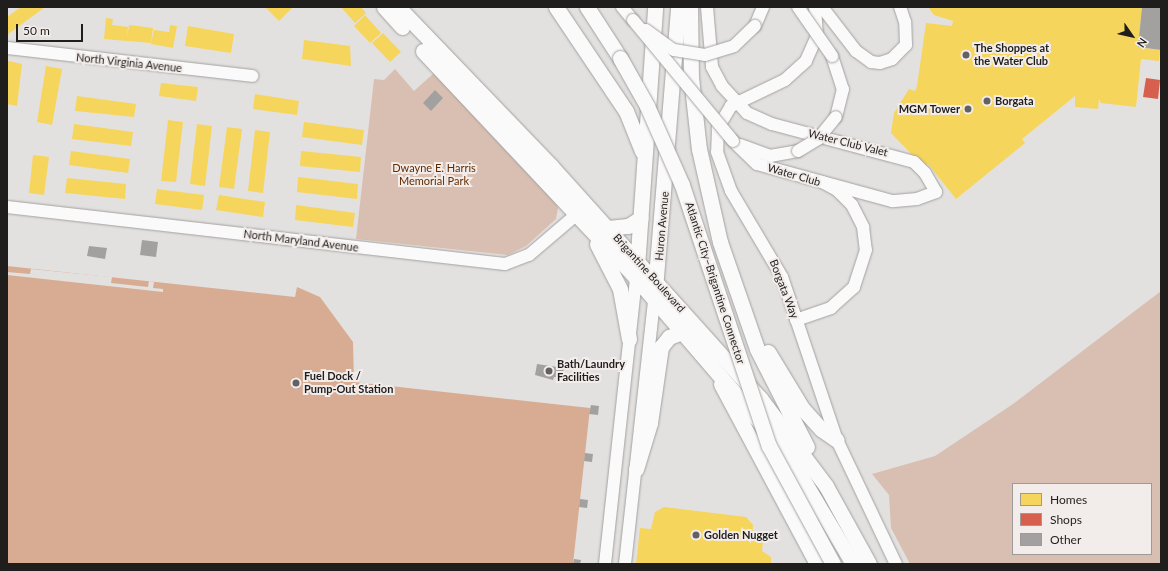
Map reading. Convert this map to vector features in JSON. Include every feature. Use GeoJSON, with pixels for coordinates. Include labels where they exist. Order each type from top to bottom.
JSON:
{"type":"FeatureCollection","features":[{"type":"Feature","properties":{"kind":"main road","name":"Brigantine Boulevard"},"geometry":{"type":"LineString","coordinates":[[384,7],[608,228],[760,398],[826,486],[869,564]]}},
{"type":"Feature","properties":{"kind":"main road","name":"Brigantine Boulevard"},"geometry":{"type":"LineString","coordinates":[[398,7],[580,217],[712,365],[802,478],[853,564]]}},
{"type":"Feature","properties":{"kind":"main road"},"geometry":{"type":"LineString","coordinates":[[556,7],[630,119],[641,144],[644,169]]}},
{"type":"Feature","properties":{"kind":"main road","name":"Atlantic City–Brigantine Connector"},"geometry":{"type":"LineString","coordinates":[[587,7],[620,58],[650,113],[682,185],[770,446],[833,564]]}},
{"type":"Feature","properties":{"kind":"main road","name":"Huron Avenue"},"geometry":{"type":"LineString","coordinates":[[636,278],[655,7]]}},
{"type":"Feature","properties":{"kind":"main road","name":"Huron Avenue"},"geometry":{"type":"LineString","coordinates":[[654,300],[677,24],[677,7]]}},
{"type":"Feature","properties":{"kind":"main road","name":"Atlantic City–Brigantine Connector"},"geometry":{"type":"LineString","coordinates":[[690,7],[691,77],[699,149],[729,274],[772,383],[826,486]]}},
{"type":"Feature","properties":{"kind":"main road"},"geometry":{"type":"LineString","coordinates":[[580,217],[619,286],[630,339]]}},
{"type":"Feature","properties":{"kind":"main road"},"geometry":{"type":"LineString","coordinates":[[608,228],[628,226],[641,218]]}},
{"type":"Feature","properties":{"kind":"main road"},"geometry":{"type":"LineString","coordinates":[[729,274],[796,399],[814,422],[837,440]]}},
{"type":"Feature","properties":{"kind":"main road"},"geometry":{"type":"LineString","coordinates":[[636,469],[650,423],[661,347],[669,337],[682,332]]}},
{"type":"Feature","properties":{"kind":"main road"},"geometry":{"type":"LineString","coordinates":[[712,365],[748,441],[817,564]]}},
{"type":"Feature","properties":{"kind":"street","name":"Water Club"},"geometry":{"type":"LineString","coordinates":[[622,7],[733,141],[757,164],[822,182],[842,195],[856,212],[865,234],[865,257],[858,280],[843,299],[824,312],[796,320]]}},
{"type":"Feature","properties":{"kind":"street","name":"Water Club Valet"},"geometry":{"type":"LineString","coordinates":[[707,7],[712,67],[736,102],[763,121],[914,162],[925,173],[936,192],[917,199],[892,202],[822,182]]}},
{"type":"Feature","properties":{"kind":"street"},"geometry":{"type":"LineString","coordinates":[[632,20],[669,48],[700,55],[729,48],[755,26],[764,7]]}},
{"type":"Feature","properties":{"kind":"street"},"geometry":{"type":"LineString","coordinates":[[733,141],[770,156],[798,151],[818,139],[836,117],[842,89],[832,56],[798,7]]}},
{"type":"Feature","properties":{"kind":"street"},"geometry":{"type":"LineString","coordinates":[[736,102],[785,80],[801,67],[817,36],[815,7]]}},
{"type":"Feature","properties":{"kind":"street"},"geometry":{"type":"LineString","coordinates":[[822,7],[856,51],[871,62],[880,63],[892,59],[906,45],[905,22],[900,7]]}},
{"type":"Feature","properties":{"kind":"street","name":"North Virginia Avenue"},"geometry":{"type":"LineString","coordinates":[[7,48],[252,76]]}},
{"type":"Feature","properties":{"kind":"street","name":"Borgata Way"},"geometry":{"type":"LineString","coordinates":[[736,102],[718,128],[721,167],[737,202],[775,262],[837,440],[896,564]]}},
{"type":"Feature","properties":{"kind":"street","name":"North Maryland Avenue"},"geometry":{"type":"LineString","coordinates":[[7,207],[505,264],[529,255],[580,217]]}},
{"type":"Feature","properties":{"kind":"street","name":"Huron Avenue"},"geometry":{"type":"LineString","coordinates":[[605,564],[636,278]]}},
{"type":"Feature","properties":{"kind":"street","name":"Huron Avenue"},"geometry":{"type":"LineString","coordinates":[[625,564],[654,300]]}},
{"type":"Feature","properties":{"kind":"green space","name":"Dwayne E. Harris Memorial Park"},"geometry":{"type":"Polygon","coordinates":[[[395,69],[414,91],[434,73],[555,202],[558,208],[556,219],[526,246],[508,255],[356,239],[374,79],[384,80],[395,69]]]}},
{"type":"Feature","properties":{"kind":"green space"},"geometry":{"type":"Polygon","coordinates":[[[1161,291],[1161,564],[910,564],[891,528],[889,495],[872,474],[935,456],[1013,404],[1161,291]]]}},
{"type":"Feature","properties":{"kind":"shaded area"},"geometry":{"type":"Polygon","coordinates":[[[7,266],[295,297],[297,287],[320,297],[353,342],[354,382],[590,408],[573,564],[7,564],[7,266]]]}},
{"type":"Feature","properties":{"kind":"pier"},"geometry":{"type":"Polygon","coordinates":[[[31,269],[112,277],[111,283],[148,287],[149,281],[154,282],[153,288],[163,289],[163,292],[7,275],[7,272],[30,274],[31,269]]]}},
{"type":"Feature","properties":{"kind":"building: Homes"},"geometry":{"type":"Polygon","coordinates":[[[21,7],[45,7],[7,35],[7,17],[21,7]]]}},
{"type":"Feature","properties":{"kind":"building: Homes"},"geometry":{"type":"Polygon","coordinates":[[[265,7],[293,7],[279,21],[265,7]]]}},
{"type":"Feature","properties":{"kind":"building: Homes"},"geometry":{"type":"Polygon","coordinates":[[[341,7],[361,7],[366,13],[355,23],[341,7]]]}},
{"type":"Feature","properties":{"kind":"building: Homes","name":"Borgata"},"geometry":{"type":"Polygon","coordinates":[[[928,7],[1142,7],[1138,47],[1160,50],[1159,61],[1141,59],[1136,107],[1101,103],[1099,99],[1098,109],[1075,107],[1075,96],[1022,139],[1025,143],[956,199],[928,164],[924,167],[891,133],[894,113],[909,89],[915,91],[917,86],[926,23],[952,26],[953,21],[934,15],[928,7]]]}},
{"type":"Feature","properties":{"kind":"building: Homes"},"geometry":{"type":"Polygon","coordinates":[[[365,15],[381,33],[370,43],[354,26],[365,15]]]}},
{"type":"Feature","properties":{"kind":"building: Homes"},"geometry":{"type":"Polygon","coordinates":[[[106,18],[113,19],[112,25],[128,27],[127,38],[129,25],[153,28],[151,43],[104,39],[106,18]]]}},
{"type":"Feature","properties":{"kind":"building: Homes"},"geometry":{"type":"Polygon","coordinates":[[[170,25],[177,26],[173,48],[151,44],[154,30],[169,32],[170,25]]]}},
{"type":"Feature","properties":{"kind":"building: Homes"},"geometry":{"type":"Polygon","coordinates":[[[188,26],[234,34],[231,53],[185,46],[188,26]]]}},
{"type":"Feature","properties":{"kind":"building: Homes"},"geometry":{"type":"Polygon","coordinates":[[[383,33],[401,52],[390,62],[372,43],[383,33]]]}},
{"type":"Feature","properties":{"kind":"building: Homes"},"geometry":{"type":"Polygon","coordinates":[[[304,40],[350,46],[351,66],[302,59],[304,40]]]}},
{"type":"Feature","properties":{"kind":"building: Homes"},"geometry":{"type":"Polygon","coordinates":[[[8,61],[22,64],[17,106],[7,104],[8,61]]]}},
{"type":"Feature","properties":{"kind":"building: Homes"},"geometry":{"type":"Polygon","coordinates":[[[46,66],[62,69],[52,125],[37,122],[46,66]]]}},
{"type":"Feature","properties":{"kind":"building: Homes"},"geometry":{"type":"Polygon","coordinates":[[[161,83],[198,87],[196,101],[159,96],[161,83]]]}},
{"type":"Feature","properties":{"kind":"building: Homes"},"geometry":{"type":"Polygon","coordinates":[[[255,94],[299,101],[297,115],[253,109],[255,94]]]}},
{"type":"Feature","properties":{"kind":"building: Homes"},"geometry":{"type":"Polygon","coordinates":[[[77,96],[136,104],[134,117],[75,111],[77,96]]]}},
{"type":"Feature","properties":{"kind":"building: Homes"},"geometry":{"type":"Polygon","coordinates":[[[168,120],[183,122],[176,182],[161,181],[168,120]]]}},
{"type":"Feature","properties":{"kind":"building: Homes"},"geometry":{"type":"Polygon","coordinates":[[[304,122],[364,130],[362,145],[302,137],[304,122]]]}},
{"type":"Feature","properties":{"kind":"building: Homes"},"geometry":{"type":"Polygon","coordinates":[[[74,124],[133,132],[131,146],[72,139],[74,124]]]}},
{"type":"Feature","properties":{"kind":"building: Homes"},"geometry":{"type":"Polygon","coordinates":[[[197,124],[212,126],[205,186],[190,184],[197,124]]]}},
{"type":"Feature","properties":{"kind":"building: Homes"},"geometry":{"type":"Polygon","coordinates":[[[227,127],[242,129],[234,189],[219,187],[227,127]]]}},
{"type":"Feature","properties":{"kind":"building: Homes"},"geometry":{"type":"Polygon","coordinates":[[[255,130],[270,132],[263,193],[248,191],[255,130]]]}},
{"type":"Feature","properties":{"kind":"building: Homes"},"geometry":{"type":"Polygon","coordinates":[[[71,151],[130,159],[128,173],[69,165],[71,151]]]}},
{"type":"Feature","properties":{"kind":"building: Homes"},"geometry":{"type":"Polygon","coordinates":[[[301,151],[361,157],[360,172],[300,166],[301,151]]]}},
{"type":"Feature","properties":{"kind":"building: Homes"},"geometry":{"type":"Polygon","coordinates":[[[33,155],[49,157],[44,195],[29,193],[33,155]]]}},
{"type":"Feature","properties":{"kind":"building: Homes"},"geometry":{"type":"Polygon","coordinates":[[[298,177],[358,184],[357,199],[297,192],[298,177]]]}},
{"type":"Feature","properties":{"kind":"building: Homes"},"geometry":{"type":"Polygon","coordinates":[[[67,178],[126,184],[125,199],[65,193],[67,178]]]}},
{"type":"Feature","properties":{"kind":"building: Homes"},"geometry":{"type":"Polygon","coordinates":[[[157,189],[204,195],[202,210],[155,204],[157,189]]]}},
{"type":"Feature","properties":{"kind":"building: Homes"},"geometry":{"type":"Polygon","coordinates":[[[219,195],[265,202],[263,217],[216,210],[219,195]]]}},
{"type":"Feature","properties":{"kind":"building: Homes"},"geometry":{"type":"Polygon","coordinates":[[[296,205],[355,213],[353,227],[295,220],[296,205]]]}},
{"type":"Feature","properties":{"kind":"building: Homes","name":"Golden Nugget"},"geometry":{"type":"Polygon","coordinates":[[[664,507],[746,517],[753,525],[752,541],[763,542],[762,551],[771,557],[771,564],[636,564],[640,528],[651,529],[655,512],[664,507]]]}},
{"type":"Feature","properties":{"kind":"building: Shops"},"geometry":{"type":"Polygon","coordinates":[[[1146,78],[1160,80],[1158,99],[1143,97],[1146,78]]]}},
{"type":"Feature","properties":{"kind":"building: Other"},"geometry":{"type":"Polygon","coordinates":[[[1142,7],[1161,7],[1161,50],[1138,47],[1142,7]]]}},
{"type":"Feature","properties":{"kind":"building: Other"},"geometry":{"type":"Polygon","coordinates":[[[435,90],[443,98],[431,111],[423,103],[435,90]]]}},
{"type":"Feature","properties":{"kind":"building: Other"},"geometry":{"type":"Polygon","coordinates":[[[142,240],[158,242],[156,257],[140,255],[142,240]]]}},
{"type":"Feature","properties":{"kind":"building: Other"},"geometry":{"type":"Polygon","coordinates":[[[89,246],[107,248],[105,259],[87,256],[89,246]]]}},
{"type":"Feature","properties":{"kind":"building: Other","name":"Bath/Laundry Facilities"},"geometry":{"type":"Polygon","coordinates":[[[537,364],[564,368],[562,378],[554,377],[553,380],[535,375],[537,364]]]}},
{"type":"Feature","properties":{"kind":"building: Other","name":"Fuel Dock / Pump-Out Station"},"geometry":{"type":"Polygon","coordinates":[[[293,377],[301,379],[299,389],[292,388],[293,377]]]}},
{"type":"Feature","properties":{"kind":"building: Other"},"geometry":{"type":"Polygon","coordinates":[[[591,405],[599,406],[598,415],[589,414],[591,405]]]}},
{"type":"Feature","properties":{"kind":"building: Other"},"geometry":{"type":"Polygon","coordinates":[[[585,453],[593,454],[592,462],[584,461],[585,453]]]}},
{"type":"Feature","properties":{"kind":"building: Other"},"geometry":{"type":"Polygon","coordinates":[[[580,499],[588,500],[587,508],[579,507],[580,499]]]}},
{"type":"Feature","properties":{"kind":"building: Other"},"geometry":{"type":"Polygon","coordinates":[[[574,559],[581,560],[580,564],[573,564],[574,559]]]}},
{"type":"Feature","properties":{"kind":"place","name":"The Shoppes at the Water Club"},"geometry":{"type":"Point","coordinates":[966,55]}},
{"type":"Feature","properties":{"kind":"place","name":"Borgata"},"geometry":{"type":"Point","coordinates":[987,101]}},
{"type":"Feature","properties":{"kind":"place","name":"MGM Tower"},"geometry":{"type":"Point","coordinates":[968,109]}},
{"type":"Feature","properties":{"kind":"place","name":"Bath/Laundry Facilities"},"geometry":{"type":"Point","coordinates":[549,371]}},
{"type":"Feature","properties":{"kind":"place","name":"Fuel Dock / Pump-Out Station"},"geometry":{"type":"Point","coordinates":[296,383]}},
{"type":"Feature","properties":{"kind":"place","name":"Golden Nugget"},"geometry":{"type":"Point","coordinates":[696,535]}}]}
